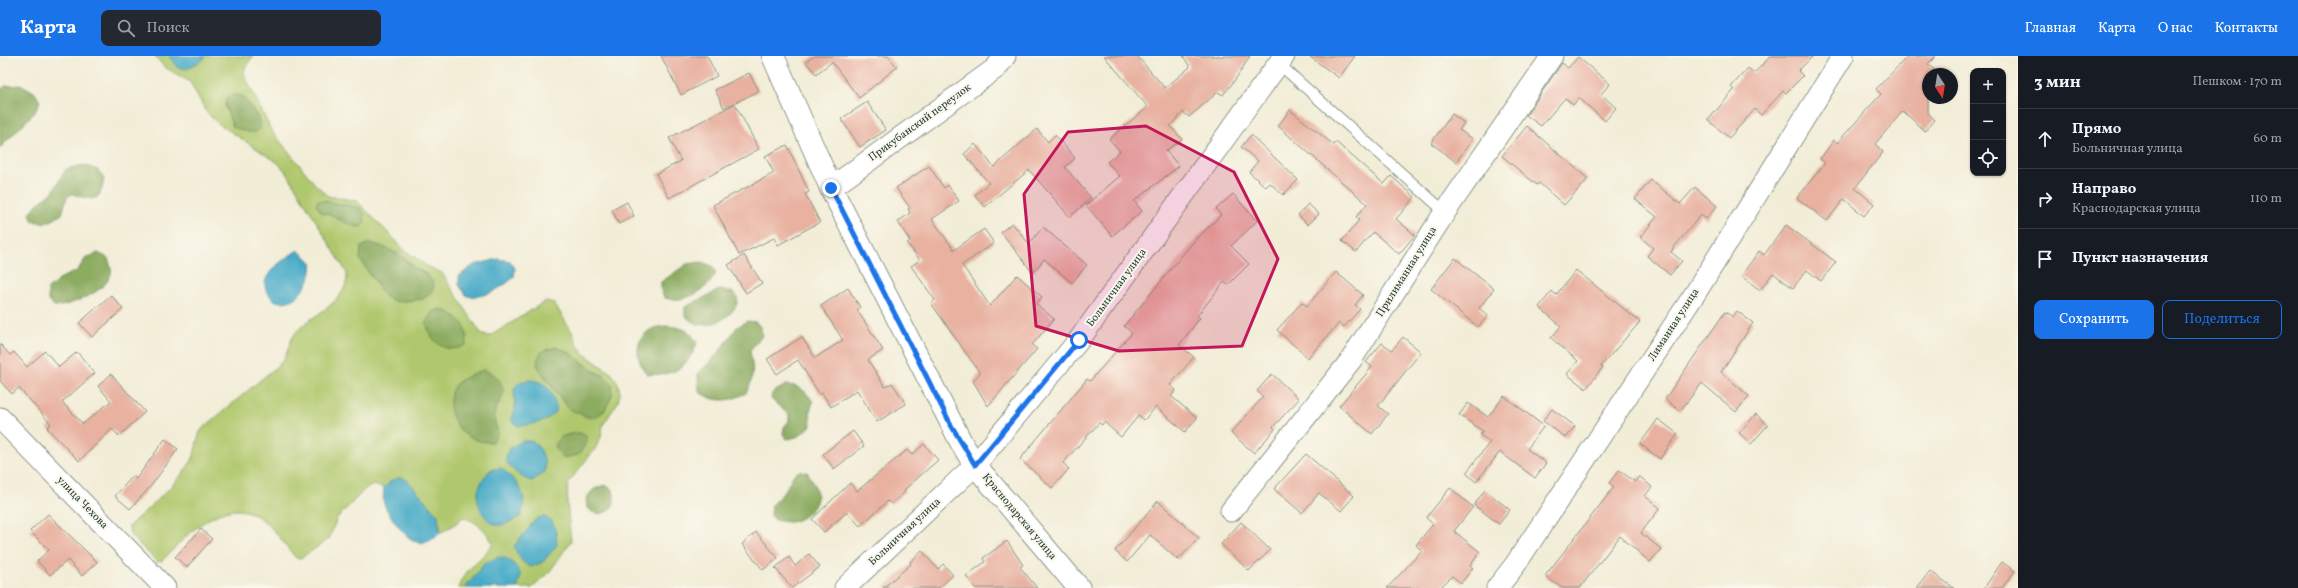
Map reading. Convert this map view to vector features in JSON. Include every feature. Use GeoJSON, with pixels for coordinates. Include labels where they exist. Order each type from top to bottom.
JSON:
{"type":"FeatureCollection","features":[{"type":"Feature","properties":{"kind":"street","name":"Краснодарская улица"},"geometry":{"type":"LineString","coordinates":[[773,56],[831,188],[951,425],[975,465],[1079,588]]}},
{"type":"Feature","properties":{"kind":"street","name":"Прикубанский переулок"},"geometry":{"type":"LineString","coordinates":[[831,188],[996,68],[1005,56]]}},
{"type":"Feature","properties":{"kind":"street","name":"Прилиманная улица"},"geometry":{"type":"LineString","coordinates":[[1231,511],[1255,483],[1351,360],[1445,212],[1552,56]]}},
{"type":"Feature","properties":{"kind":"street","name":"Лиманная улица"},"geometry":{"type":"LineString","coordinates":[[1497,588],[1515,564],[1696,292],[1843,56]]}},
{"type":"Feature","properties":{"kind":"street","name":"Больничная улица"},"geometry":{"type":"LineString","coordinates":[[845,588],[975,465],[1079,340],[1282,60]]}},
{"type":"Feature","properties":{"kind":"street","name":"улица Чехова"},"geometry":{"type":"LineString","coordinates":[[0,418],[165,588]]}},
{"type":"Feature","properties":{"kind":"lane"},"geometry":{"type":"LineString","coordinates":[[1282,60],[1445,212]]}},
{"type":"Feature","properties":{"kind":"highlighted area"},"geometry":{"type":"Polygon","coordinates":[[[1146,126],[1234,172],[1278,259],[1242,346],[1119,351],[1036,326],[1024,194],[1068,132],[1146,126]]]}},
{"type":"Feature","properties":{"kind":"green space"},"geometry":{"type":"Polygon","coordinates":[[[155,56],[169,56],[177,67],[204,59],[205,56],[253,56],[245,68],[244,74],[271,130],[315,184],[328,196],[357,201],[407,252],[427,266],[442,273],[482,335],[490,336],[546,301],[554,303],[572,332],[578,346],[586,355],[612,374],[618,383],[620,393],[618,402],[603,425],[601,437],[595,449],[568,483],[567,503],[571,541],[548,574],[532,588],[517,588],[519,585],[468,582],[465,588],[458,588],[468,570],[489,550],[493,544],[491,539],[481,527],[473,521],[463,517],[454,525],[440,533],[440,524],[392,480],[384,488],[374,485],[365,489],[337,518],[329,539],[301,558],[296,558],[263,520],[244,511],[230,511],[217,515],[204,522],[192,531],[162,561],[157,562],[130,535],[129,526],[163,495],[186,469],[192,460],[201,430],[283,361],[295,333],[330,306],[343,291],[347,273],[287,173],[277,162],[219,124],[207,113],[190,82],[164,67],[155,56]],[[242,96],[225,105],[233,127],[261,128],[259,118],[242,96]],[[325,200],[330,214],[339,220],[344,205],[325,200]],[[399,253],[360,259],[385,297],[412,300],[423,299],[427,274],[415,268],[399,253]],[[556,347],[542,373],[564,403],[604,411],[612,395],[606,377],[593,370],[569,353],[556,347]],[[471,374],[498,433],[494,420],[494,413],[500,401],[471,374]]]}},
{"type":"Feature","properties":{"kind":"green space"},"geometry":{"type":"Polygon","coordinates":[[[22,85],[34,92],[40,101],[35,112],[0,148],[0,90],[6,86],[22,85]]]}},
{"type":"Feature","properties":{"kind":"green space"},"geometry":{"type":"Polygon","coordinates":[[[233,95],[242,96],[254,111],[261,128],[256,132],[248,132],[233,127],[225,105],[227,97],[233,95]]]}},
{"type":"Feature","properties":{"kind":"green space"},"geometry":{"type":"Polygon","coordinates":[[[84,165],[98,170],[104,179],[100,193],[97,197],[90,199],[72,194],[67,197],[62,214],[52,221],[41,223],[32,220],[30,214],[37,204],[52,193],[66,169],[84,165]]]}},
{"type":"Feature","properties":{"kind":"green space"},"geometry":{"type":"Polygon","coordinates":[[[318,200],[361,208],[364,214],[365,222],[361,227],[350,225],[328,214],[322,213],[316,205],[318,200]]]}},
{"type":"Feature","properties":{"kind":"green space"},"geometry":{"type":"Polygon","coordinates":[[[370,243],[393,252],[427,275],[434,285],[432,292],[423,299],[397,302],[385,297],[360,259],[361,247],[370,243]]]}},
{"type":"Feature","properties":{"kind":"green space"},"geometry":{"type":"Polygon","coordinates":[[[98,253],[108,258],[111,269],[108,280],[103,286],[88,296],[71,303],[56,307],[48,301],[48,289],[63,277],[77,271],[86,258],[98,253]]]}},
{"type":"Feature","properties":{"kind":"green space"},"geometry":{"type":"Polygon","coordinates":[[[702,262],[712,266],[716,273],[707,285],[701,290],[687,297],[679,299],[665,298],[661,291],[661,282],[687,264],[702,262]]]}},
{"type":"Feature","properties":{"kind":"green space"},"geometry":{"type":"Polygon","coordinates":[[[719,290],[732,292],[737,298],[736,306],[729,314],[719,321],[707,325],[695,323],[685,315],[685,307],[719,290]]]}},
{"type":"Feature","properties":{"kind":"green space"},"geometry":{"type":"Polygon","coordinates":[[[441,309],[458,318],[462,322],[465,327],[467,339],[466,345],[459,348],[446,348],[441,346],[432,337],[426,323],[432,312],[441,309]]]}},
{"type":"Feature","properties":{"kind":"green space"},"geometry":{"type":"Polygon","coordinates":[[[747,321],[756,322],[761,328],[762,336],[750,350],[752,377],[746,393],[728,400],[717,400],[705,396],[699,392],[698,374],[719,352],[737,327],[747,321]]]}},
{"type":"Feature","properties":{"kind":"green space"},"geometry":{"type":"Polygon","coordinates":[[[665,326],[676,327],[688,332],[697,343],[689,359],[678,369],[665,374],[647,374],[640,363],[638,351],[641,339],[652,329],[665,326]]]}},
{"type":"Feature","properties":{"kind":"green space"},"geometry":{"type":"Polygon","coordinates":[[[556,347],[569,352],[591,370],[606,377],[612,384],[612,394],[608,404],[604,411],[596,417],[587,417],[569,409],[537,365],[538,358],[542,351],[556,347]]]}},
{"type":"Feature","properties":{"kind":"green space"},"geometry":{"type":"Polygon","coordinates":[[[484,370],[497,378],[504,392],[494,415],[498,433],[493,442],[484,442],[469,437],[458,427],[451,413],[451,393],[456,384],[466,377],[484,370]]]}},
{"type":"Feature","properties":{"kind":"green space"},"geometry":{"type":"Polygon","coordinates":[[[786,385],[802,389],[813,402],[810,411],[811,426],[797,437],[787,439],[783,434],[784,427],[789,421],[789,415],[771,399],[772,393],[786,385]]]}},
{"type":"Feature","properties":{"kind":"green space"},"geometry":{"type":"Polygon","coordinates":[[[573,433],[581,433],[587,437],[587,443],[578,455],[564,458],[558,452],[555,445],[561,437],[573,433]]]}},
{"type":"Feature","properties":{"kind":"green space"},"geometry":{"type":"Polygon","coordinates":[[[800,471],[807,472],[815,486],[817,500],[815,505],[808,513],[795,521],[788,522],[775,520],[771,515],[772,504],[785,491],[794,474],[800,471]]]}},
{"type":"Feature","properties":{"kind":"green space"},"geometry":{"type":"Polygon","coordinates":[[[605,485],[613,490],[613,505],[609,510],[601,514],[592,512],[587,507],[586,498],[594,489],[605,485]]]}},
{"type":"Feature","properties":{"kind":"water"},"geometry":{"type":"Polygon","coordinates":[[[169,56],[205,56],[204,59],[187,69],[177,67],[169,56]]]}},
{"type":"Feature","properties":{"kind":"water"},"geometry":{"type":"Polygon","coordinates":[[[298,250],[311,262],[310,276],[307,284],[297,296],[290,300],[283,302],[276,301],[267,292],[265,286],[266,279],[269,273],[280,262],[298,250]]]}},
{"type":"Feature","properties":{"kind":"water"},"geometry":{"type":"Polygon","coordinates":[[[498,259],[510,261],[515,268],[514,277],[492,292],[480,296],[467,296],[459,285],[459,276],[474,265],[498,259]]]}},
{"type":"Feature","properties":{"kind":"water"},"geometry":{"type":"Polygon","coordinates":[[[530,380],[541,383],[549,389],[554,398],[557,410],[549,418],[535,423],[518,426],[511,420],[515,410],[514,388],[520,382],[530,380]]]}},
{"type":"Feature","properties":{"kind":"water"},"geometry":{"type":"Polygon","coordinates":[[[522,441],[533,441],[541,451],[544,458],[545,472],[532,481],[520,476],[505,460],[509,449],[522,441]]]}},
{"type":"Feature","properties":{"kind":"water"},"geometry":{"type":"Polygon","coordinates":[[[501,468],[517,484],[523,495],[524,501],[521,516],[509,523],[496,525],[483,513],[477,496],[481,482],[490,470],[501,468]]]}},
{"type":"Feature","properties":{"kind":"water"},"geometry":{"type":"Polygon","coordinates":[[[402,477],[408,481],[438,515],[440,533],[428,542],[417,542],[407,536],[397,525],[384,503],[384,488],[392,480],[402,477]]]}},
{"type":"Feature","properties":{"kind":"water"},"geometry":{"type":"Polygon","coordinates":[[[543,516],[552,521],[556,532],[557,545],[543,562],[531,567],[520,559],[514,546],[536,519],[543,516]]]}},
{"type":"Feature","properties":{"kind":"water"},"geometry":{"type":"Polygon","coordinates":[[[499,557],[507,559],[513,563],[517,569],[521,576],[517,588],[465,588],[485,563],[499,557]]]}},
{"type":"Feature","properties":{"kind":"building"},"geometry":{"type":"Polygon","coordinates":[[[661,56],[707,56],[717,76],[681,95],[661,56]]]}},
{"type":"Feature","properties":{"kind":"building"},"geometry":{"type":"Polygon","coordinates":[[[814,56],[888,56],[897,67],[859,98],[832,62],[816,74],[806,62],[814,56]]]}},
{"type":"Feature","properties":{"kind":"building"},"geometry":{"type":"Polygon","coordinates":[[[1104,56],[1137,56],[1165,88],[1190,67],[1183,56],[1250,56],[1235,80],[1223,95],[1218,92],[1189,117],[1183,112],[1170,126],[1182,139],[1166,151],[1179,166],[1134,201],[1142,211],[1112,236],[1086,205],[1120,176],[1107,162],[1120,151],[1109,139],[1148,107],[1104,56]]]}},
{"type":"Feature","properties":{"kind":"building"},"geometry":{"type":"Polygon","coordinates":[[[1309,56],[1355,56],[1339,78],[1309,56]]]}},
{"type":"Feature","properties":{"kind":"building"},"geometry":{"type":"Polygon","coordinates":[[[1771,56],[1813,56],[1798,71],[1803,76],[1786,93],[1783,91],[1761,115],[1755,109],[1729,138],[1708,120],[1734,90],[1731,87],[1748,68],[1754,73],[1771,56]]]}},
{"type":"Feature","properties":{"kind":"building"},"geometry":{"type":"Polygon","coordinates":[[[1908,56],[1936,56],[1928,64],[1932,68],[1922,68],[1922,104],[1928,104],[1928,113],[1935,120],[1925,131],[1903,111],[1875,144],[1883,152],[1855,188],[1874,204],[1864,216],[1844,199],[1827,221],[1797,198],[1825,163],[1820,159],[1834,140],[1837,143],[1881,94],[1876,89],[1908,56]]]}},
{"type":"Feature","properties":{"kind":"building"},"geometry":{"type":"Polygon","coordinates":[[[1578,57],[1610,84],[1601,94],[1616,108],[1605,121],[1579,98],[1573,105],[1565,98],[1541,126],[1526,115],[1562,63],[1568,68],[1578,57]]]}},
{"type":"Feature","properties":{"kind":"building"},"geometry":{"type":"Polygon","coordinates":[[[749,73],[759,91],[724,108],[715,90],[749,73]]]}},
{"type":"Feature","properties":{"kind":"building"},"geometry":{"type":"Polygon","coordinates":[[[867,102],[886,130],[860,147],[841,119],[867,102]]]}},
{"type":"Feature","properties":{"kind":"building"},"geometry":{"type":"Polygon","coordinates":[[[735,104],[759,149],[669,198],[656,174],[681,161],[669,138],[735,104]]]}},
{"type":"Feature","properties":{"kind":"building"},"geometry":{"type":"Polygon","coordinates":[[[1290,110],[1334,145],[1336,142],[1384,184],[1391,176],[1415,197],[1396,219],[1415,235],[1399,254],[1373,232],[1356,252],[1342,241],[1359,220],[1356,217],[1367,204],[1278,126],[1290,110]]]}},
{"type":"Feature","properties":{"kind":"building"},"geometry":{"type":"Polygon","coordinates":[[[1452,114],[1464,123],[1459,130],[1473,139],[1456,162],[1431,143],[1452,114]]]}},
{"type":"Feature","properties":{"kind":"building"},"geometry":{"type":"Polygon","coordinates":[[[1527,126],[1588,179],[1564,205],[1539,183],[1537,185],[1502,156],[1527,126]]]}},
{"type":"Feature","properties":{"kind":"building"},"geometry":{"type":"Polygon","coordinates":[[[1037,129],[1048,142],[1055,135],[1075,158],[1065,167],[1091,198],[1070,217],[1029,170],[985,207],[975,195],[989,183],[964,154],[975,144],[994,167],[1037,129]]]}},
{"type":"Feature","properties":{"kind":"building"},"geometry":{"type":"Polygon","coordinates":[[[1251,135],[1298,180],[1283,195],[1270,183],[1266,187],[1249,172],[1258,161],[1241,147],[1251,135]]]}},
{"type":"Feature","properties":{"kind":"building"},"geometry":{"type":"Polygon","coordinates":[[[787,145],[809,192],[805,194],[820,222],[778,245],[774,238],[739,255],[713,205],[774,173],[765,156],[787,145]]]}},
{"type":"Feature","properties":{"kind":"building"},"geometry":{"type":"Polygon","coordinates":[[[929,166],[944,188],[948,185],[959,201],[932,219],[954,250],[984,229],[994,243],[962,265],[990,306],[1017,275],[1042,297],[1036,304],[1054,319],[1032,345],[1037,349],[988,406],[973,381],[980,373],[931,303],[935,300],[911,266],[920,260],[907,243],[910,241],[898,222],[910,213],[908,209],[910,208],[896,188],[929,166]]]}},
{"type":"Feature","properties":{"kind":"building"},"geometry":{"type":"Polygon","coordinates":[[[1651,180],[1680,204],[1695,187],[1717,206],[1706,219],[1701,215],[1675,246],[1671,252],[1682,261],[1670,275],[1647,256],[1653,248],[1640,237],[1657,217],[1635,199],[1651,180]]]}},
{"type":"Feature","properties":{"kind":"building"},"geometry":{"type":"Polygon","coordinates":[[[1233,194],[1257,221],[1231,246],[1249,264],[1228,285],[1224,282],[1197,316],[1200,318],[1179,345],[1194,357],[1170,385],[1176,390],[1171,396],[1197,418],[1185,432],[1156,407],[1144,420],[1139,415],[1121,437],[1104,422],[1102,425],[1099,423],[1063,463],[1069,469],[1052,488],[1020,459],[1087,379],[1090,381],[1132,333],[1124,326],[1194,241],[1221,215],[1216,209],[1233,194]]]}},
{"type":"Feature","properties":{"kind":"building"},"geometry":{"type":"Polygon","coordinates":[[[627,202],[634,216],[619,224],[612,210],[627,202]]]}},
{"type":"Feature","properties":{"kind":"building"},"geometry":{"type":"Polygon","coordinates":[[[1308,204],[1319,214],[1308,225],[1298,215],[1308,204]]]}},
{"type":"Feature","properties":{"kind":"building"},"geometry":{"type":"Polygon","coordinates":[[[1012,223],[1029,244],[1043,227],[1087,265],[1072,283],[1044,259],[1033,273],[1001,232],[1012,223]]]}},
{"type":"Feature","properties":{"kind":"building"},"geometry":{"type":"Polygon","coordinates":[[[1786,225],[1836,262],[1821,281],[1807,270],[1793,288],[1773,273],[1760,290],[1741,276],[1759,251],[1764,255],[1786,225]]]}},
{"type":"Feature","properties":{"kind":"building"},"geometry":{"type":"Polygon","coordinates":[[[744,255],[762,283],[746,293],[728,265],[744,255]]]}},
{"type":"Feature","properties":{"kind":"building"},"geometry":{"type":"Polygon","coordinates":[[[1455,258],[1494,289],[1479,308],[1488,316],[1478,327],[1431,289],[1455,258]]]}},
{"type":"Feature","properties":{"kind":"building"},"geometry":{"type":"Polygon","coordinates":[[[1576,270],[1640,322],[1601,366],[1603,367],[1586,389],[1567,374],[1578,361],[1551,338],[1561,326],[1539,307],[1552,291],[1556,295],[1576,270]]]}},
{"type":"Feature","properties":{"kind":"building"},"geometry":{"type":"Polygon","coordinates":[[[1336,272],[1363,295],[1355,305],[1360,309],[1344,327],[1339,323],[1308,358],[1277,330],[1302,302],[1307,306],[1336,272]]]}},
{"type":"Feature","properties":{"kind":"building"},"geometry":{"type":"Polygon","coordinates":[[[848,288],[860,307],[857,310],[883,350],[868,360],[885,387],[892,383],[906,404],[877,422],[857,390],[831,407],[822,393],[820,395],[798,360],[777,374],[767,359],[802,337],[815,358],[843,340],[821,306],[848,288]]]}},
{"type":"Feature","properties":{"kind":"building"},"geometry":{"type":"Polygon","coordinates":[[[111,295],[123,309],[92,337],[79,323],[111,295]]]}},
{"type":"Feature","properties":{"kind":"building"},"geometry":{"type":"Polygon","coordinates":[[[1737,311],[1753,323],[1721,372],[1749,396],[1736,412],[1702,383],[1680,411],[1665,399],[1725,312],[1733,317],[1737,311]]]}},
{"type":"Feature","properties":{"kind":"building"},"geometry":{"type":"Polygon","coordinates":[[[1403,337],[1421,352],[1378,406],[1388,414],[1372,434],[1339,406],[1372,367],[1366,362],[1382,343],[1392,350],[1403,337]]]}},
{"type":"Feature","properties":{"kind":"building"},"geometry":{"type":"Polygon","coordinates":[[[0,344],[10,355],[14,352],[27,367],[45,351],[59,367],[77,352],[95,373],[62,402],[83,424],[111,401],[98,386],[111,374],[145,412],[119,436],[112,429],[79,461],[47,428],[51,424],[19,388],[12,394],[0,381],[0,344]]]}},
{"type":"Feature","properties":{"kind":"building"},"geometry":{"type":"Polygon","coordinates":[[[1272,374],[1299,399],[1273,427],[1275,429],[1254,453],[1231,433],[1263,397],[1257,391],[1272,374]]]}},
{"type":"Feature","properties":{"kind":"building"},"geometry":{"type":"Polygon","coordinates":[[[1504,396],[1544,426],[1527,449],[1546,463],[1535,478],[1500,452],[1476,482],[1466,473],[1490,442],[1480,435],[1483,431],[1459,415],[1468,403],[1488,417],[1504,396]]]}},
{"type":"Feature","properties":{"kind":"building"},"geometry":{"type":"Polygon","coordinates":[[[1552,409],[1575,426],[1566,438],[1543,421],[1552,409]]]}},
{"type":"Feature","properties":{"kind":"building"},"geometry":{"type":"Polygon","coordinates":[[[1756,414],[1768,425],[1751,444],[1739,433],[1756,414]]]}},
{"type":"Feature","properties":{"kind":"building"},"geometry":{"type":"Polygon","coordinates":[[[1658,419],[1678,434],[1660,459],[1640,444],[1658,419]]]}},
{"type":"Feature","properties":{"kind":"building"},"geometry":{"type":"Polygon","coordinates":[[[853,431],[864,446],[834,469],[823,454],[853,431]]]}},
{"type":"Feature","properties":{"kind":"building"},"geometry":{"type":"Polygon","coordinates":[[[165,439],[178,449],[151,486],[130,509],[115,496],[133,476],[136,479],[165,439]]]}},
{"type":"Feature","properties":{"kind":"building"},"geometry":{"type":"Polygon","coordinates":[[[924,444],[938,460],[904,490],[905,492],[891,504],[888,501],[860,526],[847,512],[824,532],[812,519],[850,483],[857,491],[907,450],[912,455],[924,444]]]}},
{"type":"Feature","properties":{"kind":"building"},"geometry":{"type":"Polygon","coordinates":[[[1306,454],[1354,496],[1341,511],[1319,493],[1302,513],[1274,489],[1306,454]]]}},
{"type":"Feature","properties":{"kind":"building"},"geometry":{"type":"Polygon","coordinates":[[[1619,470],[1635,482],[1639,476],[1652,487],[1645,496],[1660,508],[1641,533],[1661,549],[1650,562],[1620,536],[1580,588],[1562,588],[1545,576],[1614,487],[1609,483],[1619,470]]]}},
{"type":"Feature","properties":{"kind":"building"},"geometry":{"type":"Polygon","coordinates":[[[1450,488],[1473,507],[1454,531],[1480,552],[1470,566],[1473,568],[1461,583],[1452,576],[1440,588],[1387,588],[1422,551],[1416,545],[1433,524],[1426,518],[1450,488]]]}},
{"type":"Feature","properties":{"kind":"building"},"geometry":{"type":"Polygon","coordinates":[[[1485,490],[1510,510],[1499,524],[1474,505],[1485,490]]]}},
{"type":"Feature","properties":{"kind":"building"},"geometry":{"type":"Polygon","coordinates":[[[1158,501],[1199,538],[1178,560],[1150,535],[1127,562],[1115,551],[1158,501]]]}},
{"type":"Feature","properties":{"kind":"building"},"geometry":{"type":"Polygon","coordinates":[[[48,514],[97,562],[82,576],[68,560],[50,575],[37,561],[49,550],[30,531],[48,514]]]}},
{"type":"Feature","properties":{"kind":"building"},"geometry":{"type":"Polygon","coordinates":[[[1241,522],[1270,550],[1249,571],[1221,544],[1241,522]]]}},
{"type":"Feature","properties":{"kind":"building"},"geometry":{"type":"Polygon","coordinates":[[[201,529],[212,539],[187,567],[175,557],[201,529]]]}},
{"type":"Feature","properties":{"kind":"building"},"geometry":{"type":"Polygon","coordinates":[[[756,532],[778,558],[763,570],[742,544],[756,532]]]}},
{"type":"Feature","properties":{"kind":"building"},"geometry":{"type":"Polygon","coordinates":[[[1007,541],[1023,565],[1020,567],[1037,588],[975,588],[966,576],[985,562],[983,558],[1007,541]]]}},
{"type":"Feature","properties":{"kind":"building"},"geometry":{"type":"Polygon","coordinates":[[[922,551],[938,569],[943,564],[953,575],[939,588],[883,588],[911,564],[910,562],[922,551]]]}},
{"type":"Feature","properties":{"kind":"building"},"geometry":{"type":"Polygon","coordinates":[[[809,554],[820,567],[792,588],[775,568],[789,557],[795,566],[809,554]]]}},
{"type":"Feature","properties":{"kind":"building"},"geometry":{"type":"Polygon","coordinates":[[[2002,562],[2015,571],[2002,588],[1984,588],[2002,562]]]}},
{"type":"Feature","properties":{"kind":"building"},"geometry":{"type":"Polygon","coordinates":[[[1930,571],[1954,588],[1917,588],[1930,571]]]}},
{"type":"Feature","properties":{"kind":"route"},"geometry":{"type":"LineString","coordinates":[[831,188],[951,425],[975,465],[1079,340]]}}]}
